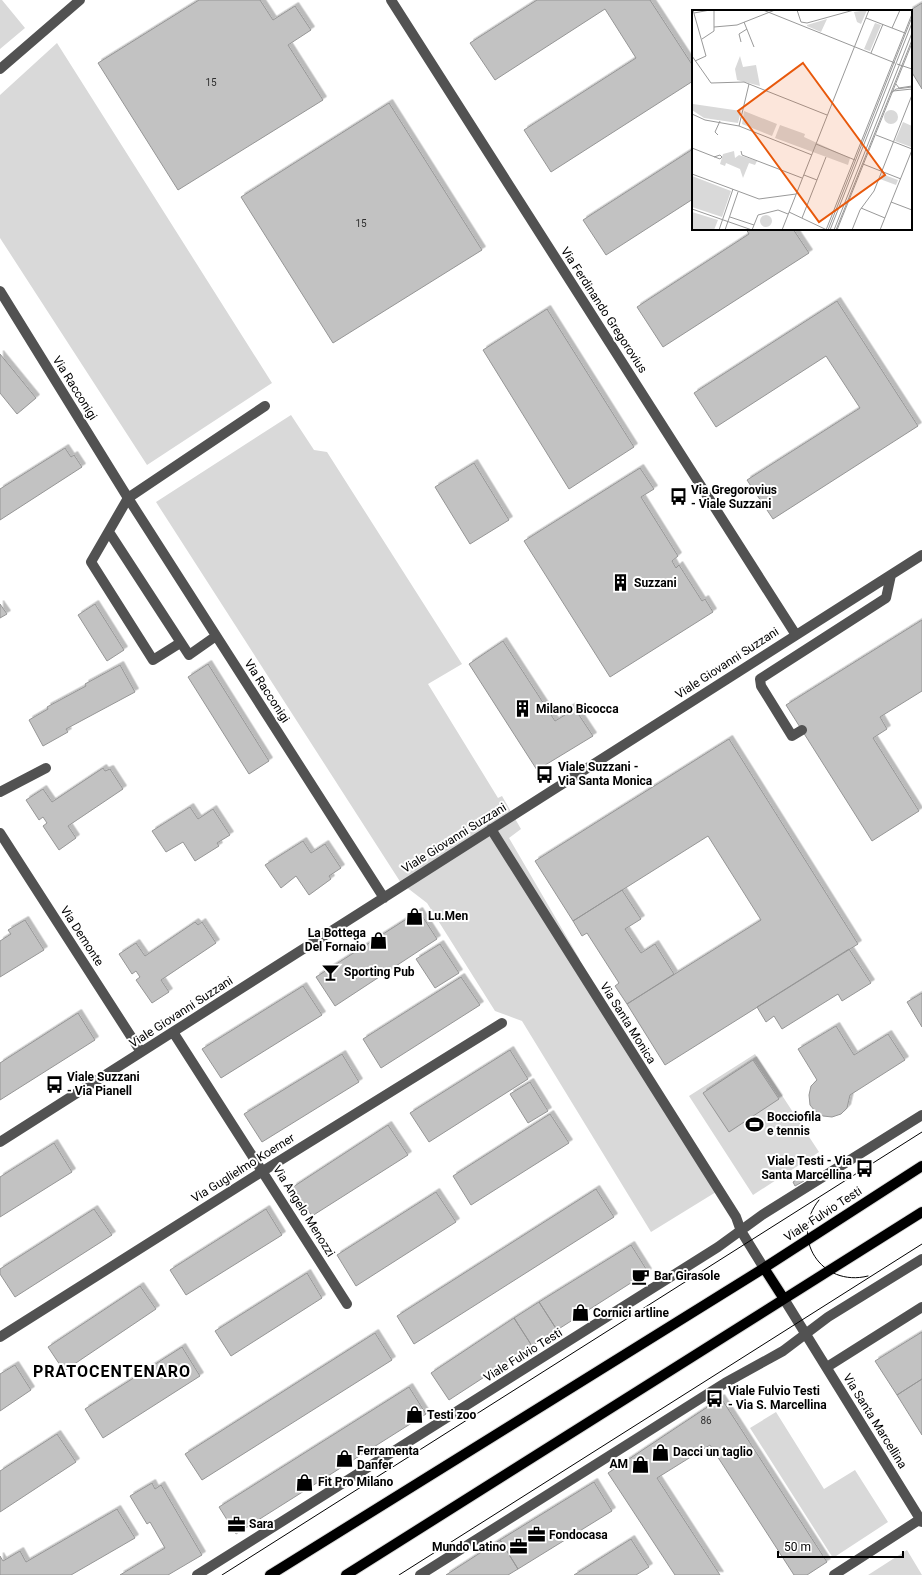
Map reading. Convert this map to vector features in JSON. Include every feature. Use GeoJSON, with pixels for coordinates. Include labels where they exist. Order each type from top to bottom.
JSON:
{"type":"FeatureCollection","features":[{"type":"Feature","properties":{"kind":"main road","name":"Viale Fulvio Testi"},"geometry":{"type":"LineString","coordinates":[[270,1575],[764,1268],[922,1166]]}},
{"type":"Feature","properties":{"kind":"main road"},"geometry":{"type":"LineString","coordinates":[[346,1575],[922,1212]]}},
{"type":"Feature","properties":{"kind":"main road"},"geometry":{"type":"LineString","coordinates":[[764,1268],[784,1299]]}},
{"type":"Feature","properties":{"kind":"street"},"geometry":{"type":"LineString","coordinates":[[0,69],[80,0]]}},
{"type":"Feature","properties":{"kind":"street","name":"Via Ferdinando Gregorovius"},"geometry":{"type":"LineString","coordinates":[[391,0],[796,635]]}},
{"type":"Feature","properties":{"kind":"street","name":"Via Racconigi"},"geometry":{"type":"LineString","coordinates":[[0,291],[128,498],[384,898]]}},
{"type":"Feature","properties":{"kind":"street"},"geometry":{"type":"LineString","coordinates":[[180,644],[153,660],[91,562],[128,498],[265,406]]}},
{"type":"Feature","properties":{"kind":"street"},"geometry":{"type":"LineString","coordinates":[[109,532],[180,644],[189,655],[216,636]]}},
{"type":"Feature","properties":{"kind":"street","name":"Viale Giovanni Suzzani"},"geometry":{"type":"LineString","coordinates":[[0,1142],[922,556]]}},
{"type":"Feature","properties":{"kind":"street"},"geometry":{"type":"LineString","coordinates":[[802,730],[792,736],[760,686],[760,679],[886,598],[891,575]]}},
{"type":"Feature","properties":{"kind":"street"},"geometry":{"type":"LineString","coordinates":[[0,792],[46,768]]}},
{"type":"Feature","properties":{"kind":"street","name":"Via Santa Monica"},"geometry":{"type":"LineString","coordinates":[[491,829],[736,1217],[741,1231],[764,1268]]}},
{"type":"Feature","properties":{"kind":"street","name":"Via Demonte"},"geometry":{"type":"LineString","coordinates":[[0,833],[141,1052]]}},
{"type":"Feature","properties":{"kind":"street","name":"Via Guglielmo Koerner"},"geometry":{"type":"LineString","coordinates":[[0,1337],[263,1171],[502,1023]]}},
{"type":"Feature","properties":{"kind":"street","name":"Via Angelo Menozzi"},"geometry":{"type":"LineString","coordinates":[[173,1032],[347,1304]]}},
{"type":"Feature","properties":{"kind":"street","name":"Viale Fulvio Testi"},"geometry":{"type":"LineString","coordinates":[[197,1575],[718,1248],[768,1212],[922,1115]]}},
{"type":"Feature","properties":{"kind":"street"},"geometry":{"type":"LineString","coordinates":[[420,1575],[725,1382],[783,1350],[806,1335],[828,1317],[922,1259]]}},
{"type":"Feature","properties":{"kind":"street","name":"Via Santa Marcellina"},"geometry":{"type":"LineString","coordinates":[[784,1299],[921,1520]]}},
{"type":"Feature","properties":{"kind":"street"},"geometry":{"type":"LineString","coordinates":[[827,1367],[922,1307]]}},
{"type":"Feature","properties":{"kind":"street"},"geometry":{"type":"LineString","coordinates":[[834,1575],[921,1520]]}},
{"type":"Feature","properties":{"kind":"shaded area"},"geometry":{"type":"Polygon","coordinates":[[[0,0],[2,0],[25,28],[0,49],[0,0]]]}},
{"type":"Feature","properties":{"kind":"shaded area"},"geometry":{"type":"Polygon","coordinates":[[[57,43],[272,383],[147,465],[0,238],[0,95],[57,43]]]}},
{"type":"Feature","properties":{"kind":"shaded area"},"geometry":{"type":"Polygon","coordinates":[[[291,415],[314,450],[327,452],[462,664],[428,684],[498,798],[502,796],[521,829],[509,838],[579,958],[585,981],[716,1192],[651,1232],[522,1021],[495,1011],[427,903],[401,883],[156,502],[291,415]]]}},
{"type":"Feature","properties":{"kind":"shaded area","name":"Bocciofila e tennis"},"geometry":{"type":"Polygon","coordinates":[[[755,1054],[819,1152],[753,1195],[689,1096],[755,1054]]]}},
{"type":"Feature","properties":{"kind":"shaded area"},"geometry":{"type":"Polygon","coordinates":[[[776,1412],[824,1489],[855,1470],[888,1522],[833,1558],[750,1428],[776,1412]]]}},
{"type":"Feature","properties":{"kind":"shaded area"},"geometry":{"type":"Polygon","coordinates":[[[907,1550],[922,1575],[868,1575],[907,1550]]]}},
{"type":"Feature","properties":{"kind":"building"},"geometry":{"type":"Polygon","coordinates":[[[199,0],[260,0],[273,20],[295,6],[311,30],[288,45],[323,100],[178,190],[98,63],[199,0]]]}},
{"type":"Feature","properties":{"kind":"building"},"geometry":{"type":"Polygon","coordinates":[[[537,0],[650,0],[692,64],[692,82],[551,172],[524,130],[636,58],[605,9],[495,80],[470,43],[537,0]]]}},
{"type":"Feature","properties":{"kind":"building"},"geometry":{"type":"Polygon","coordinates":[[[922,3],[922,89],[912,73],[912,10],[911,10],[922,3]]]}},
{"type":"Feature","properties":{"kind":"building"},"geometry":{"type":"Polygon","coordinates":[[[389,103],[482,250],[333,343],[241,197],[389,103]]]}},
{"type":"Feature","properties":{"kind":"building"},"geometry":{"type":"Polygon","coordinates":[[[692,150],[692,200],[606,255],[583,220],[692,150]]]}},
{"type":"Feature","properties":{"kind":"building"},"geometry":{"type":"Polygon","coordinates":[[[747,230],[794,230],[809,253],[663,347],[637,307],[749,234],[747,230]]]}},
{"type":"Feature","properties":{"kind":"building"},"geometry":{"type":"Polygon","coordinates":[[[837,301],[918,426],[773,519],[747,480],[860,408],[826,356],[716,427],[694,393],[837,301]]]}},
{"type":"Feature","properties":{"kind":"building"},"geometry":{"type":"Polygon","coordinates":[[[547,309],[634,447],[569,489],[483,350],[547,309]]]}},
{"type":"Feature","properties":{"kind":"building"},"geometry":{"type":"Polygon","coordinates":[[[0,354],[36,398],[17,414],[0,393],[0,354]]]}},
{"type":"Feature","properties":{"kind":"building"},"geometry":{"type":"Polygon","coordinates":[[[65,448],[71,457],[74,455],[82,467],[0,520],[0,489],[65,448]]]}},
{"type":"Feature","properties":{"kind":"building"},"geometry":{"type":"Polygon","coordinates":[[[474,463],[509,520],[470,544],[435,487],[474,463]]]}},
{"type":"Feature","properties":{"kind":"building","name":"Suzzani"},"geometry":{"type":"Polygon","coordinates":[[[640,468],[654,489],[641,497],[678,556],[672,561],[676,568],[679,565],[702,601],[705,599],[713,612],[610,677],[524,541],[640,468]]]}},
{"type":"Feature","properties":{"kind":"building"},"geometry":{"type":"Polygon","coordinates":[[[0,604],[7,614],[0,618],[0,604]]]}},
{"type":"Feature","properties":{"kind":"building"},"geometry":{"type":"Polygon","coordinates":[[[95,604],[124,650],[107,661],[78,615],[95,604]]]}},
{"type":"Feature","properties":{"kind":"building"},"geometry":{"type":"Polygon","coordinates":[[[922,620],[922,691],[880,717],[887,729],[873,738],[919,811],[872,841],[786,705],[922,620]]]}},
{"type":"Feature","properties":{"kind":"building","name":"Milano Bicocca"},"geometry":{"type":"Polygon","coordinates":[[[503,641],[555,721],[565,715],[563,712],[573,706],[593,736],[537,770],[469,664],[503,641]]]}},
{"type":"Feature","properties":{"kind":"building"},"geometry":{"type":"Polygon","coordinates":[[[208,664],[269,761],[249,774],[188,677],[208,664]]]}},
{"type":"Feature","properties":{"kind":"building"},"geometry":{"type":"Polygon","coordinates":[[[120,665],[135,692],[66,729],[68,732],[43,746],[29,720],[48,709],[47,707],[86,686],[85,684],[120,665]]]}},
{"type":"Feature","properties":{"kind":"building"},"geometry":{"type":"Polygon","coordinates":[[[729,739],[858,944],[665,1065],[627,1004],[761,920],[708,836],[573,921],[535,861],[729,739]]]}},
{"type":"Feature","properties":{"kind":"building"},"geometry":{"type":"Polygon","coordinates":[[[103,768],[105,771],[110,769],[123,789],[68,826],[76,838],[59,850],[43,826],[47,823],[43,817],[39,820],[26,800],[43,789],[52,802],[103,768]]]}},
{"type":"Feature","properties":{"kind":"building"},"geometry":{"type":"Polygon","coordinates":[[[190,807],[198,819],[213,809],[230,835],[217,843],[219,846],[195,861],[183,842],[166,852],[152,831],[190,807]]]}},
{"type":"Feature","properties":{"kind":"building"},"geometry":{"type":"Polygon","coordinates":[[[303,841],[311,853],[325,844],[341,868],[329,876],[331,879],[309,895],[296,876],[281,888],[265,865],[303,841]]]}},
{"type":"Feature","properties":{"kind":"building"},"geometry":{"type":"Polygon","coordinates":[[[622,890],[641,919],[625,929],[641,953],[655,944],[674,974],[627,1004],[615,986],[619,983],[587,933],[582,936],[573,921],[622,890]]]}},
{"type":"Feature","properties":{"kind":"building"},"geometry":{"type":"Polygon","coordinates":[[[419,911],[437,939],[335,1006],[316,977],[419,911]]]}},
{"type":"Feature","properties":{"kind":"building"},"geometry":{"type":"Polygon","coordinates":[[[25,920],[44,950],[0,977],[0,941],[11,934],[8,930],[25,920]]]}},
{"type":"Feature","properties":{"kind":"building"},"geometry":{"type":"Polygon","coordinates":[[[195,922],[198,925],[202,922],[216,943],[161,980],[169,992],[152,1003],[136,980],[140,977],[136,971],[132,974],[119,954],[136,943],[145,956],[195,922]]]}},
{"type":"Feature","properties":{"kind":"building"},"geometry":{"type":"Polygon","coordinates":[[[440,944],[459,973],[435,988],[416,959],[440,944]]]}},
{"type":"Feature","properties":{"kind":"building"},"geometry":{"type":"Polygon","coordinates":[[[849,949],[871,983],[842,1001],[838,994],[782,1029],[774,1016],[766,1022],[757,1007],[849,949]]]}},
{"type":"Feature","properties":{"kind":"building"},"geometry":{"type":"Polygon","coordinates":[[[461,977],[480,1005],[381,1068],[363,1039],[461,977]]]}},
{"type":"Feature","properties":{"kind":"building"},"geometry":{"type":"Polygon","coordinates":[[[303,986],[322,1015],[221,1078],[202,1049],[303,986]]]}},
{"type":"Feature","properties":{"kind":"building"},"geometry":{"type":"Polygon","coordinates":[[[922,993],[922,1027],[907,1002],[922,993]]]}},
{"type":"Feature","properties":{"kind":"building"},"geometry":{"type":"Polygon","coordinates":[[[78,1013],[95,1040],[0,1100],[0,1063],[78,1013]]]}},
{"type":"Feature","properties":{"kind":"building"},"geometry":{"type":"Polygon","coordinates":[[[836,1026],[854,1055],[888,1034],[905,1060],[850,1095],[847,1108],[841,1114],[832,1117],[823,1116],[815,1111],[810,1105],[809,1095],[811,1086],[817,1080],[798,1049],[836,1026]]]}},
{"type":"Feature","properties":{"kind":"building"},"geometry":{"type":"Polygon","coordinates":[[[510,1050],[528,1079],[429,1142],[410,1113],[510,1050]]]}},
{"type":"Feature","properties":{"kind":"building"},"geometry":{"type":"Polygon","coordinates":[[[342,1054],[359,1082],[262,1142],[244,1114],[342,1054]]]}},
{"type":"Feature","properties":{"kind":"building"},"geometry":{"type":"Polygon","coordinates":[[[753,1060],[779,1099],[729,1132],[703,1093],[753,1060]]]}},
{"type":"Feature","properties":{"kind":"building"},"geometry":{"type":"Polygon","coordinates":[[[530,1082],[548,1111],[528,1123],[510,1094],[530,1082]]]}},
{"type":"Feature","properties":{"kind":"building"},"geometry":{"type":"Polygon","coordinates":[[[550,1114],[569,1143],[471,1205],[453,1176],[550,1114]]]}},
{"type":"Feature","properties":{"kind":"building"},"geometry":{"type":"Polygon","coordinates":[[[388,1125],[408,1155],[312,1216],[293,1187],[388,1125]]]}},
{"type":"Feature","properties":{"kind":"building"},"geometry":{"type":"Polygon","coordinates":[[[54,1143],[72,1172],[0,1217],[0,1177],[54,1143]]]}},
{"type":"Feature","properties":{"kind":"building"},"geometry":{"type":"Polygon","coordinates":[[[801,1177],[804,1181],[795,1186],[793,1182],[801,1177]]]}},
{"type":"Feature","properties":{"kind":"building"},"geometry":{"type":"Polygon","coordinates":[[[596,1189],[614,1217],[414,1344],[397,1316],[596,1189]]]}},
{"type":"Feature","properties":{"kind":"building"},"geometry":{"type":"Polygon","coordinates":[[[436,1192],[456,1222],[356,1286],[337,1255],[436,1192]]]}},
{"type":"Feature","properties":{"kind":"building"},"geometry":{"type":"Polygon","coordinates":[[[94,1209],[112,1235],[15,1297],[0,1274],[0,1269],[94,1209]]]}},
{"type":"Feature","properties":{"kind":"building"},"geometry":{"type":"Polygon","coordinates":[[[266,1209],[282,1235],[186,1295],[170,1270],[266,1209]]]}},
{"type":"Feature","properties":{"kind":"building"},"geometry":{"type":"Polygon","coordinates":[[[631,1245],[648,1272],[557,1330],[539,1302],[631,1245]]]}},
{"type":"Feature","properties":{"kind":"building"},"geometry":{"type":"Polygon","coordinates":[[[307,1273],[322,1298],[231,1356],[215,1331],[307,1273]]]}},
{"type":"Feature","properties":{"kind":"building"},"geometry":{"type":"Polygon","coordinates":[[[140,1286],[156,1309],[64,1371],[48,1347],[140,1286]]]}},
{"type":"Feature","properties":{"kind":"building"},"geometry":{"type":"Polygon","coordinates":[[[539,1302],[557,1330],[532,1346],[514,1318],[539,1302]]]}},
{"type":"Feature","properties":{"kind":"building"},"geometry":{"type":"Polygon","coordinates":[[[514,1318],[532,1346],[449,1400],[431,1373],[514,1318]]]}},
{"type":"Feature","properties":{"kind":"building"},"geometry":{"type":"Polygon","coordinates":[[[922,1332],[922,1379],[897,1395],[875,1361],[922,1332]]]}},
{"type":"Feature","properties":{"kind":"building"},"geometry":{"type":"Polygon","coordinates":[[[375,1333],[392,1360],[202,1480],[185,1454],[375,1333]]]}},
{"type":"Feature","properties":{"kind":"building"},"geometry":{"type":"Polygon","coordinates":[[[182,1347],[200,1376],[103,1438],[85,1409],[182,1347]]]}},
{"type":"Feature","properties":{"kind":"building"},"geometry":{"type":"Polygon","coordinates":[[[15,1365],[31,1390],[0,1411],[0,1374],[15,1365]]]}},
{"type":"Feature","properties":{"kind":"building"},"geometry":{"type":"Polygon","coordinates":[[[922,1379],[922,1435],[897,1395],[922,1379]]]}},
{"type":"Feature","properties":{"kind":"building"},"geometry":{"type":"Polygon","coordinates":[[[409,1387],[426,1414],[236,1534],[219,1507],[409,1387]]]}},
{"type":"Feature","properties":{"kind":"building"},"geometry":{"type":"Polygon","coordinates":[[[721,1398],[827,1562],[807,1575],[794,1575],[710,1445],[657,1478],[720,1575],[675,1575],[608,1473],[721,1398]]]}},
{"type":"Feature","properties":{"kind":"building"},"geometry":{"type":"Polygon","coordinates":[[[57,1434],[76,1462],[0,1512],[0,1471],[57,1434]]]}},
{"type":"Feature","properties":{"kind":"building"},"geometry":{"type":"Polygon","coordinates":[[[594,1482],[612,1511],[518,1569],[500,1540],[594,1482]]]}},
{"type":"Feature","properties":{"kind":"building"},"geometry":{"type":"Polygon","coordinates":[[[152,1483],[155,1489],[161,1485],[202,1555],[168,1575],[120,1575],[165,1548],[150,1522],[147,1524],[130,1496],[152,1483]]]}},
{"type":"Feature","properties":{"kind":"building"},"geometry":{"type":"Polygon","coordinates":[[[117,1509],[135,1538],[71,1575],[0,1575],[0,1556],[3,1561],[20,1551],[26,1562],[117,1509]]]}},
{"type":"Feature","properties":{"kind":"building"},"geometry":{"type":"Polygon","coordinates":[[[631,1539],[649,1567],[636,1575],[574,1575],[631,1539]]]}},
{"type":"Feature","properties":{"kind":"building"},"geometry":{"type":"Polygon","coordinates":[[[500,1540],[518,1569],[508,1575],[446,1575],[500,1540]]]}},
{"type":"Feature","properties":{"kind":"tram line"},"geometry":{"type":"LineString","coordinates":[[222,1575],[922,1132]]}},
{"type":"Feature","properties":{"kind":"tram line"},"geometry":{"type":"LineString","coordinates":[[819,1200],[811,1214],[807,1229],[809,1243],[815,1256],[824,1267],[836,1274],[851,1278],[868,1276]]}},
{"type":"Feature","properties":{"kind":"tram line"},"geometry":{"type":"LineString","coordinates":[[399,1575],[922,1244]]}},
{"type":"Feature","properties":{"kind":"place","name":"Via Gregorovius - Viale Suzzani"},"geometry":{"type":"Point","coordinates":[678,497]}},
{"type":"Feature","properties":{"kind":"place","name":"Suzzani"},"geometry":{"type":"Point","coordinates":[621,583]}},
{"type":"Feature","properties":{"kind":"place","name":"Milano Bicocca"},"geometry":{"type":"Point","coordinates":[523,709]}},
{"type":"Feature","properties":{"kind":"place","name":"Viale Suzzani - Via Santa Monica"},"geometry":{"type":"Point","coordinates":[545,774]}},
{"type":"Feature","properties":{"kind":"place","name":"Lu.Men"},"geometry":{"type":"Point","coordinates":[415,916]}},
{"type":"Feature","properties":{"kind":"place","name":"La Bottega Del Fornaio"},"geometry":{"type":"Point","coordinates":[379,940]}},
{"type":"Feature","properties":{"kind":"place","name":"Sporting Pub"},"geometry":{"type":"Point","coordinates":[331,972]}},
{"type":"Feature","properties":{"kind":"place","name":"Viale Suzzani - Via Pianell"},"geometry":{"type":"Point","coordinates":[54,1084]}},
{"type":"Feature","properties":{"kind":"place","name":"Bocciofila e tennis"},"geometry":{"type":"Point","coordinates":[754,1124]}},
{"type":"Feature","properties":{"kind":"place","name":"Viale Testi - Via Santa Marcellina"},"geometry":{"type":"Point","coordinates":[865,1168]}},
{"type":"Feature","properties":{"kind":"place","name":"Bar Girasole"},"geometry":{"type":"Point","coordinates":[641,1276]}},
{"type":"Feature","properties":{"kind":"place","name":"Cornici artline"},"geometry":{"type":"Point","coordinates":[580,1313]}},
{"type":"Feature","properties":{"kind":"place","name":"Viale Fulvio Testi - Via S. Marcellina"},"geometry":{"type":"Point","coordinates":[715,1398]}},
{"type":"Feature","properties":{"kind":"place","name":"Testi zoo"},"geometry":{"type":"Point","coordinates":[414,1415]}},
{"type":"Feature","properties":{"kind":"place","name":"Dacci un taglio"},"geometry":{"type":"Point","coordinates":[660,1452]}},
{"type":"Feature","properties":{"kind":"place","name":"Ferramenta Danfer"},"geometry":{"type":"Point","coordinates":[344,1458]}},
{"type":"Feature","properties":{"kind":"place","name":"AM"},"geometry":{"type":"Point","coordinates":[641,1464]}},
{"type":"Feature","properties":{"kind":"place","name":"Fit Pro Milano"},"geometry":{"type":"Point","coordinates":[305,1482]}},
{"type":"Feature","properties":{"kind":"place","name":"Sara"},"geometry":{"type":"Point","coordinates":[236,1524]}},
{"type":"Feature","properties":{"kind":"place","name":"Fondocasa"},"geometry":{"type":"Point","coordinates":[536,1535]}},
{"type":"Feature","properties":{"kind":"place","name":"Mundo Latino"},"geometry":{"type":"Point","coordinates":[519,1547]}},
{"type":"Feature","properties":{"kind":"district","name":"PRATOCENTENARO"},"geometry":{"type":"Point","coordinates":[112,1371]}}]}
